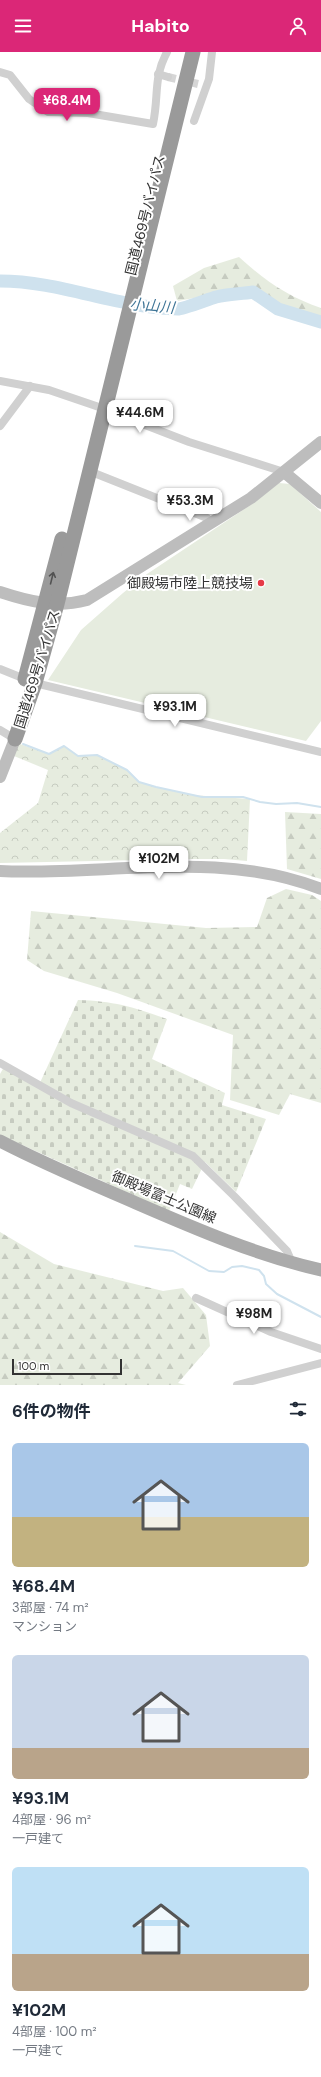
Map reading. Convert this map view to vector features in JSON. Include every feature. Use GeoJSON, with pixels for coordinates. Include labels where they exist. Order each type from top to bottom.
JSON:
{"type":"FeatureCollection","features":[{"type":"Feature","properties":{"kind":"highway","name":"国道469号バイパス"},"geometry":{"type":"LineString","coordinates":[[51,604],[186,52]]}},
{"type":"Feature","properties":{"kind":"highway","name":"国道469号バイパス"},"geometry":{"type":"LineString","coordinates":[[126,301],[193,52]]}},
{"type":"Feature","properties":{"kind":"highway","name":"国道469号バイパス"},"geometry":{"type":"LineString","coordinates":[[15,738],[88,471],[100,407]]}},
{"type":"Feature","properties":{"kind":"main road","name":"御殿場富士公園線"},"geometry":{"type":"LineString","coordinates":[[0,1141],[38,1160],[204,1232],[288,1263],[321,1270]]}},
{"type":"Feature","properties":{"kind":"street"},"geometry":{"type":"LineString","coordinates":[[0,72],[10,75],[29,99],[48,112],[88,113],[153,124],[157,107],[158,74],[167,52]]}},
{"type":"Feature","properties":{"kind":"street"},"geometry":{"type":"LineString","coordinates":[[194,121],[202,85],[212,52]]}},
{"type":"Feature","properties":{"kind":"street"},"geometry":{"type":"LineString","coordinates":[[158,74],[168,77]]}},
{"type":"Feature","properties":{"kind":"street"},"geometry":{"type":"LineString","coordinates":[[0,381],[49,390],[100,407],[189,442],[284,472],[321,503]]}},
{"type":"Feature","properties":{"kind":"street"},"geometry":{"type":"LineString","coordinates":[[0,426],[30,386]]}},
{"type":"Feature","properties":{"kind":"street"},"geometry":{"type":"LineString","coordinates":[[0,592],[51,604],[78,602],[93,597],[250,498],[321,442]]}},
{"type":"Feature","properties":{"kind":"street"},"geometry":{"type":"LineString","coordinates":[[88,471],[207,518],[211,522]]}},
{"type":"Feature","properties":{"kind":"street"},"geometry":{"type":"LineString","coordinates":[[0,669],[30,681],[321,752]]}},
{"type":"Feature","properties":{"kind":"street"},"geometry":{"type":"LineString","coordinates":[[0,730],[15,738],[0,777]]}},
{"type":"Feature","properties":{"kind":"street"},"geometry":{"type":"LineString","coordinates":[[0,871],[226,868],[298,880],[321,889]]}},
{"type":"Feature","properties":{"kind":"street"},"geometry":{"type":"LineString","coordinates":[[0,1063],[71,1102],[192,1156],[234,1196],[286,1252],[290,1258],[288,1263]]}},
{"type":"Feature","properties":{"kind":"street"},"geometry":{"type":"LineString","coordinates":[[196,1298],[271,1332],[321,1348]]}},
{"type":"Feature","properties":{"kind":"street"},"geometry":{"type":"LineString","coordinates":[[237,1385],[321,1363]]}},
{"type":"Feature","properties":{"kind":"green space"},"geometry":{"type":"Polygon","coordinates":[[[239,257],[277,287],[298,299],[321,308],[321,328],[247,289],[177,301],[173,286],[204,268],[239,257]]]}},
{"type":"Feature","properties":{"kind":"green space"},"geometry":{"type":"Polygon","coordinates":[[[279,483],[290,484],[321,512],[321,721],[306,741],[48,680],[81,630],[123,593],[147,574],[252,504],[279,483]]]}},
{"type":"Feature","properties":{"kind":"green space"},"geometry":{"type":"Polygon","coordinates":[[[17,743],[49,754],[64,746],[78,756],[97,755],[127,770],[139,782],[156,787],[191,795],[250,799],[247,861],[224,859],[188,859],[0,863],[0,833],[38,803],[48,770],[14,756],[17,743]]]}},
{"type":"Feature","properties":{"kind":"green space"},"geometry":{"type":"Polygon","coordinates":[[[285,812],[321,814],[321,879],[287,869],[285,812]]]}},
{"type":"Feature","properties":{"kind":"green space"},"geometry":{"type":"Polygon","coordinates":[[[286,889],[312,895],[321,901],[321,1103],[290,1094],[279,1115],[230,1100],[233,1035],[117,993],[44,971],[27,960],[31,911],[206,928],[257,927],[267,898],[286,889]]]}},
{"type":"Feature","properties":{"kind":"green space"},"geometry":{"type":"Polygon","coordinates":[[[78,1000],[123,1005],[167,1019],[152,1059],[225,1093],[222,1105],[266,1119],[236,1192],[205,1162],[192,1189],[180,1184],[169,1211],[0,1135],[0,1074],[4,1067],[38,1087],[78,1000]]]}},
{"type":"Feature","properties":{"kind":"green space"},"geometry":{"type":"Polygon","coordinates":[[[0,1232],[54,1264],[163,1291],[183,1288],[206,1315],[210,1346],[178,1383],[186,1385],[0,1385],[0,1232]]]}},
{"type":"Feature","properties":{"kind":"waterway","name":"小山川"},"geometry":{"type":"LineString","coordinates":[[0,281],[45,285],[155,308],[178,309],[216,297],[253,292],[278,309],[321,322]]}},
{"type":"Feature","properties":{"kind":"waterway"},"geometry":{"type":"LineString","coordinates":[[23,744],[49,754],[64,746],[78,756],[97,755],[127,770],[139,782],[202,797],[243,797],[260,802],[276,804],[297,803],[321,807]]}},
{"type":"Feature","properties":{"kind":"waterway"},"geometry":{"type":"LineString","coordinates":[[135,1246],[173,1251],[209,1271],[224,1272],[232,1267],[242,1266],[259,1270],[264,1276],[266,1284],[277,1294],[321,1317]]}},
{"type":"Feature","properties":{"kind":"tunnel"},"geometry":{"type":"LineString","coordinates":[[168,77],[198,84]]}},
{"type":"Feature","properties":{"kind":"place","name":"御殿場市陸上競技場"},"geometry":{"type":"Point","coordinates":[261,583]}}]}
